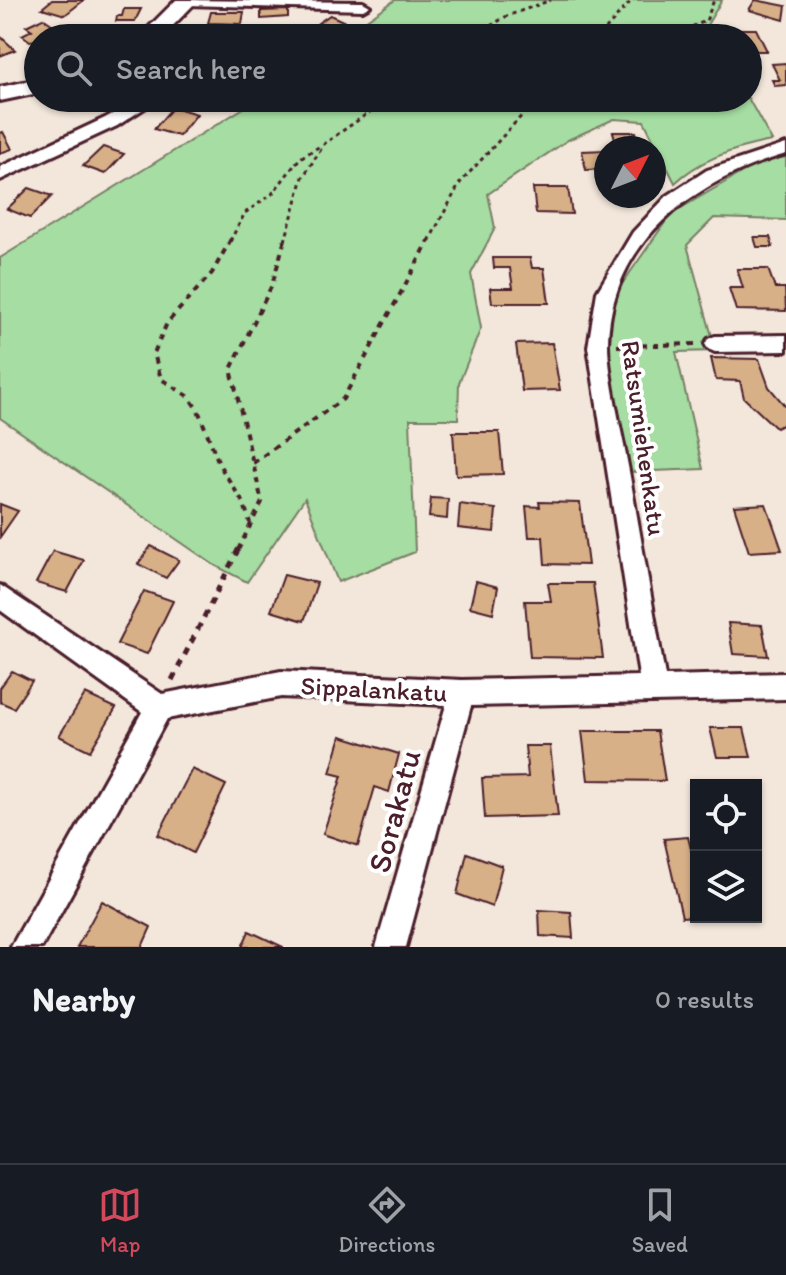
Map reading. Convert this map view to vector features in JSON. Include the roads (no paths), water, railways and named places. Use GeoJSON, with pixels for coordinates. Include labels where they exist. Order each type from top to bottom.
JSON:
{"type":"FeatureCollection","features":[{"type":"Feature","properties":{"kind":"street"},"geometry":{"type":"LineString","coordinates":[[163,24],[188,0],[363,6]]}},
{"type":"Feature","properties":{"kind":"street"},"geometry":{"type":"LineString","coordinates":[[0,94],[24,89]]}},
{"type":"Feature","properties":{"kind":"street"},"geometry":{"type":"LineString","coordinates":[[0,174],[128,112]]}},
{"type":"Feature","properties":{"kind":"street","name":"Ratsumiehenkatu"},"geometry":{"type":"LineString","coordinates":[[654,688],[598,347],[606,290],[631,247],[661,208],[694,183],[750,158],[786,149]]}},
{"type":"Feature","properties":{"kind":"street"},"geometry":{"type":"LineString","coordinates":[[715,344],[786,343]]}},
{"type":"Feature","properties":{"kind":"street"},"geometry":{"type":"LineString","coordinates":[[0,596],[159,708],[26,947]]}},
{"type":"Feature","properties":{"kind":"street","name":"Sippalankatu"},"geometry":{"type":"LineString","coordinates":[[159,708],[281,684],[462,693],[786,686]]}},
{"type":"Feature","properties":{"kind":"street","name":"Sorakatu"},"geometry":{"type":"LineString","coordinates":[[391,947],[462,693]]}}]}
